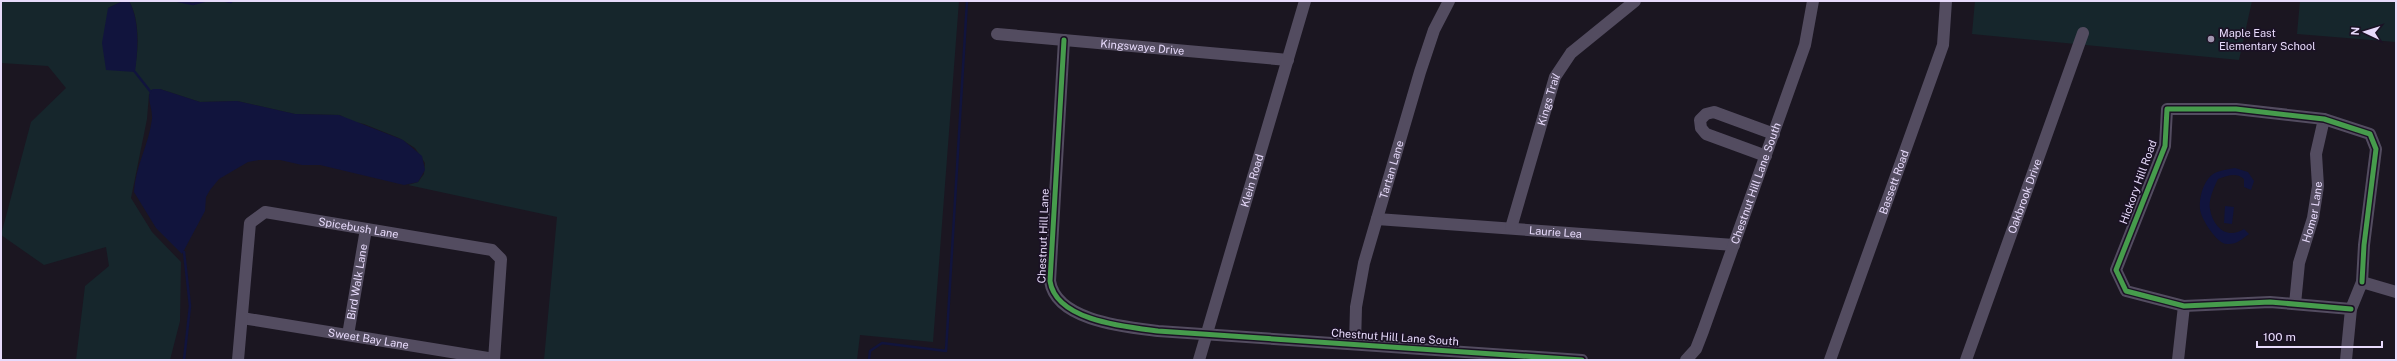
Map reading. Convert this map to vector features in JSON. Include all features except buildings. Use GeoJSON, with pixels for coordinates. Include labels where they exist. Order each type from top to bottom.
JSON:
{"type":"FeatureCollection","features":[{"type":"Feature","properties":{"kind":"street","name":"Klein Road"},"geometry":{"type":"LineString","coordinates":[[1199,360],[1305,1]]}},
{"type":"Feature","properties":{"kind":"street","name":"Tartan Lane"},"geometry":{"type":"LineString","coordinates":[[1355,344],[1359,284],[1420,72],[1434,30],[1448,1]]}},
{"type":"Feature","properties":{"kind":"street","name":"Kings Trail"},"geometry":{"type":"LineString","coordinates":[[1511,228],[1555,77],[1571,53],[1635,1]]}},
{"type":"Feature","properties":{"kind":"street","name":"Chestnut Hill Lane South"},"geometry":{"type":"LineString","coordinates":[[1686,360],[1696,349],[1774,134],[1805,45],[1813,1]]}},
{"type":"Feature","properties":{"kind":"street","name":"Bassett Road"},"geometry":{"type":"LineString","coordinates":[[1830,360],[1943,45],[1946,1]]}},
{"type":"Feature","properties":{"kind":"street","name":"Oakbrook Drive"},"geometry":{"type":"LineString","coordinates":[[1966,360],[2083,33]]}},
{"type":"Feature","properties":{"kind":"street","name":"Kingswaye Drive"},"geometry":{"type":"LineString","coordinates":[[997,34],[1288,60]]}},
{"type":"Feature","properties":{"kind":"street","name":"Chestnut Hill Lane"},"geometry":{"type":"LineString","coordinates":[[1064,40],[1050,281],[1054,294],[1064,305],[1076,312],[1108,323],[1158,331],[1206,335]]}},
{"type":"Feature","properties":{"kind":"street","name":"Hickory Hill Road"},"geometry":{"type":"LineString","coordinates":[[2351,310],[2270,302],[2184,306],[2126,291],[2116,270],[2165,146],[2167,109],[2236,109],[2324,119],[2370,134],[2376,149],[2364,245],[2362,282]]}},
{"type":"Feature","properties":{"kind":"street"},"geometry":{"type":"LineString","coordinates":[[1766,156],[1706,134],[1701,128],[1700,120],[1706,114],[1714,112],[1774,134]]}},
{"type":"Feature","properties":{"kind":"street","name":"Homer Lane"},"geometry":{"type":"LineString","coordinates":[[2295,304],[2299,262],[2313,218],[2316,199],[2318,186],[2316,154],[2324,119]]}},
{"type":"Feature","properties":{"kind":"street","name":"Spicebush Lane"},"geometry":{"type":"LineString","coordinates":[[238,360],[250,223],[265,212],[492,250],[501,259],[494,359]]}},
{"type":"Feature","properties":{"kind":"street","name":"Laurie Lea"},"geometry":{"type":"LineString","coordinates":[[1377,219],[1734,245]]}},
{"type":"Feature","properties":{"kind":"street","name":"Bird Walk Lane"},"geometry":{"type":"LineString","coordinates":[[348,335],[366,229]]}},
{"type":"Feature","properties":{"kind":"street"},"geometry":{"type":"LineString","coordinates":[[2346,360],[2351,310],[2362,282],[2396,292]]}},
{"type":"Feature","properties":{"kind":"street"},"geometry":{"type":"LineString","coordinates":[[2178,360],[2184,306]]}},
{"type":"Feature","properties":{"kind":"street","name":"Sweet Bay Lane"},"geometry":{"type":"LineString","coordinates":[[242,318],[494,359]]}},
{"type":"Feature","properties":{"kind":"street","name":"Chestnut Hill Lane South"},"geometry":{"type":"LineString","coordinates":[[1206,335],[1582,360]]}},
{"type":"Feature","properties":{"kind":"shaded area"},"geometry":{"type":"Polygon","coordinates":[[[1,1],[123,1],[108,8],[134,72],[138,35],[133,8],[129,1],[959,1],[933,342],[860,335],[857,360],[544,360],[557,217],[408,185],[418,182],[424,174],[425,163],[415,148],[399,138],[364,124],[350,121],[340,115],[295,114],[237,101],[200,102],[160,89],[149,94],[147,119],[131,198],[152,232],[181,262],[180,321],[170,360],[76,360],[85,286],[109,266],[106,247],[44,265],[1,235],[31,122],[66,88],[48,66],[1,63],[1,1]]]}},
{"type":"Feature","properties":{"kind":"shaded area"},"geometry":{"type":"Polygon","coordinates":[[[123,1],[129,1],[133,9],[137,26],[137,54],[135,72],[106,70],[102,43],[108,8],[123,1]]]}},
{"type":"Feature","properties":{"kind":"shaded area"},"geometry":{"type":"Polygon","coordinates":[[[1975,1],[2252,1],[2239,60],[1972,34],[1975,1]]]}},
{"type":"Feature","properties":{"kind":"shaded area"},"geometry":{"type":"Polygon","coordinates":[[[2300,1],[2396,1],[2396,42],[2297,34],[2300,1]]]}},
{"type":"Feature","properties":{"kind":"shaded area"},"geometry":{"type":"Polygon","coordinates":[[[153,89],[160,89],[200,102],[237,101],[295,114],[339,115],[403,140],[422,156],[425,170],[418,182],[404,185],[320,165],[302,165],[280,160],[259,160],[248,162],[219,179],[210,190],[206,197],[205,211],[182,254],[156,228],[134,192],[137,174],[152,119],[149,95],[150,91],[153,89]]]}},
{"type":"Feature","properties":{"kind":"shaded area"},"geometry":{"type":"Polygon","coordinates":[[[2235,168],[2248,172],[2254,181],[2251,190],[2244,187],[2244,179],[2231,175],[2218,179],[2210,202],[2210,209],[2214,221],[2222,230],[2232,233],[2244,229],[2249,234],[2236,243],[2227,244],[2223,243],[2214,236],[2203,219],[2200,209],[2200,199],[2203,188],[2212,175],[2217,172],[2235,168]]]}},
{"type":"Feature","properties":{"kind":"shaded area"},"geometry":{"type":"Polygon","coordinates":[[[2225,206],[2234,207],[2232,224],[2224,223],[2225,206]]]}},
{"type":"Feature","properties":{"kind":"waterway"},"geometry":{"type":"LineString","coordinates":[[178,1],[193,4],[204,1]]}},
{"type":"Feature","properties":{"kind":"waterway"},"geometry":{"type":"LineString","coordinates":[[226,1],[231,2]]}},
{"type":"Feature","properties":{"kind":"waterway"},"geometry":{"type":"LineString","coordinates":[[869,360],[870,351],[882,343],[946,351],[967,1]]}},
{"type":"Feature","properties":{"kind":"waterway"},"geometry":{"type":"LineString","coordinates":[[135,72],[150,91]]}},
{"type":"Feature","properties":{"kind":"waterway"},"geometry":{"type":"LineString","coordinates":[[184,252],[190,306],[184,360]]}},
{"type":"Feature","properties":{"kind":"cycle path"},"geometry":{"type":"LineString","coordinates":[[1064,40],[1050,281],[1055,294],[1065,305],[1094,320],[1158,331],[1582,360]]}},
{"type":"Feature","properties":{"kind":"cycle path"},"geometry":{"type":"LineString","coordinates":[[2351,309],[2270,302],[2184,306],[2126,291],[2116,270],[2165,146],[2167,109],[2236,109],[2324,119],[2370,134],[2376,149],[2364,245],[2362,282]]}},
{"type":"Feature","properties":{"kind":"place","name":"Maple East Elementary School"},"geometry":{"type":"Point","coordinates":[2211,39]}}]}
